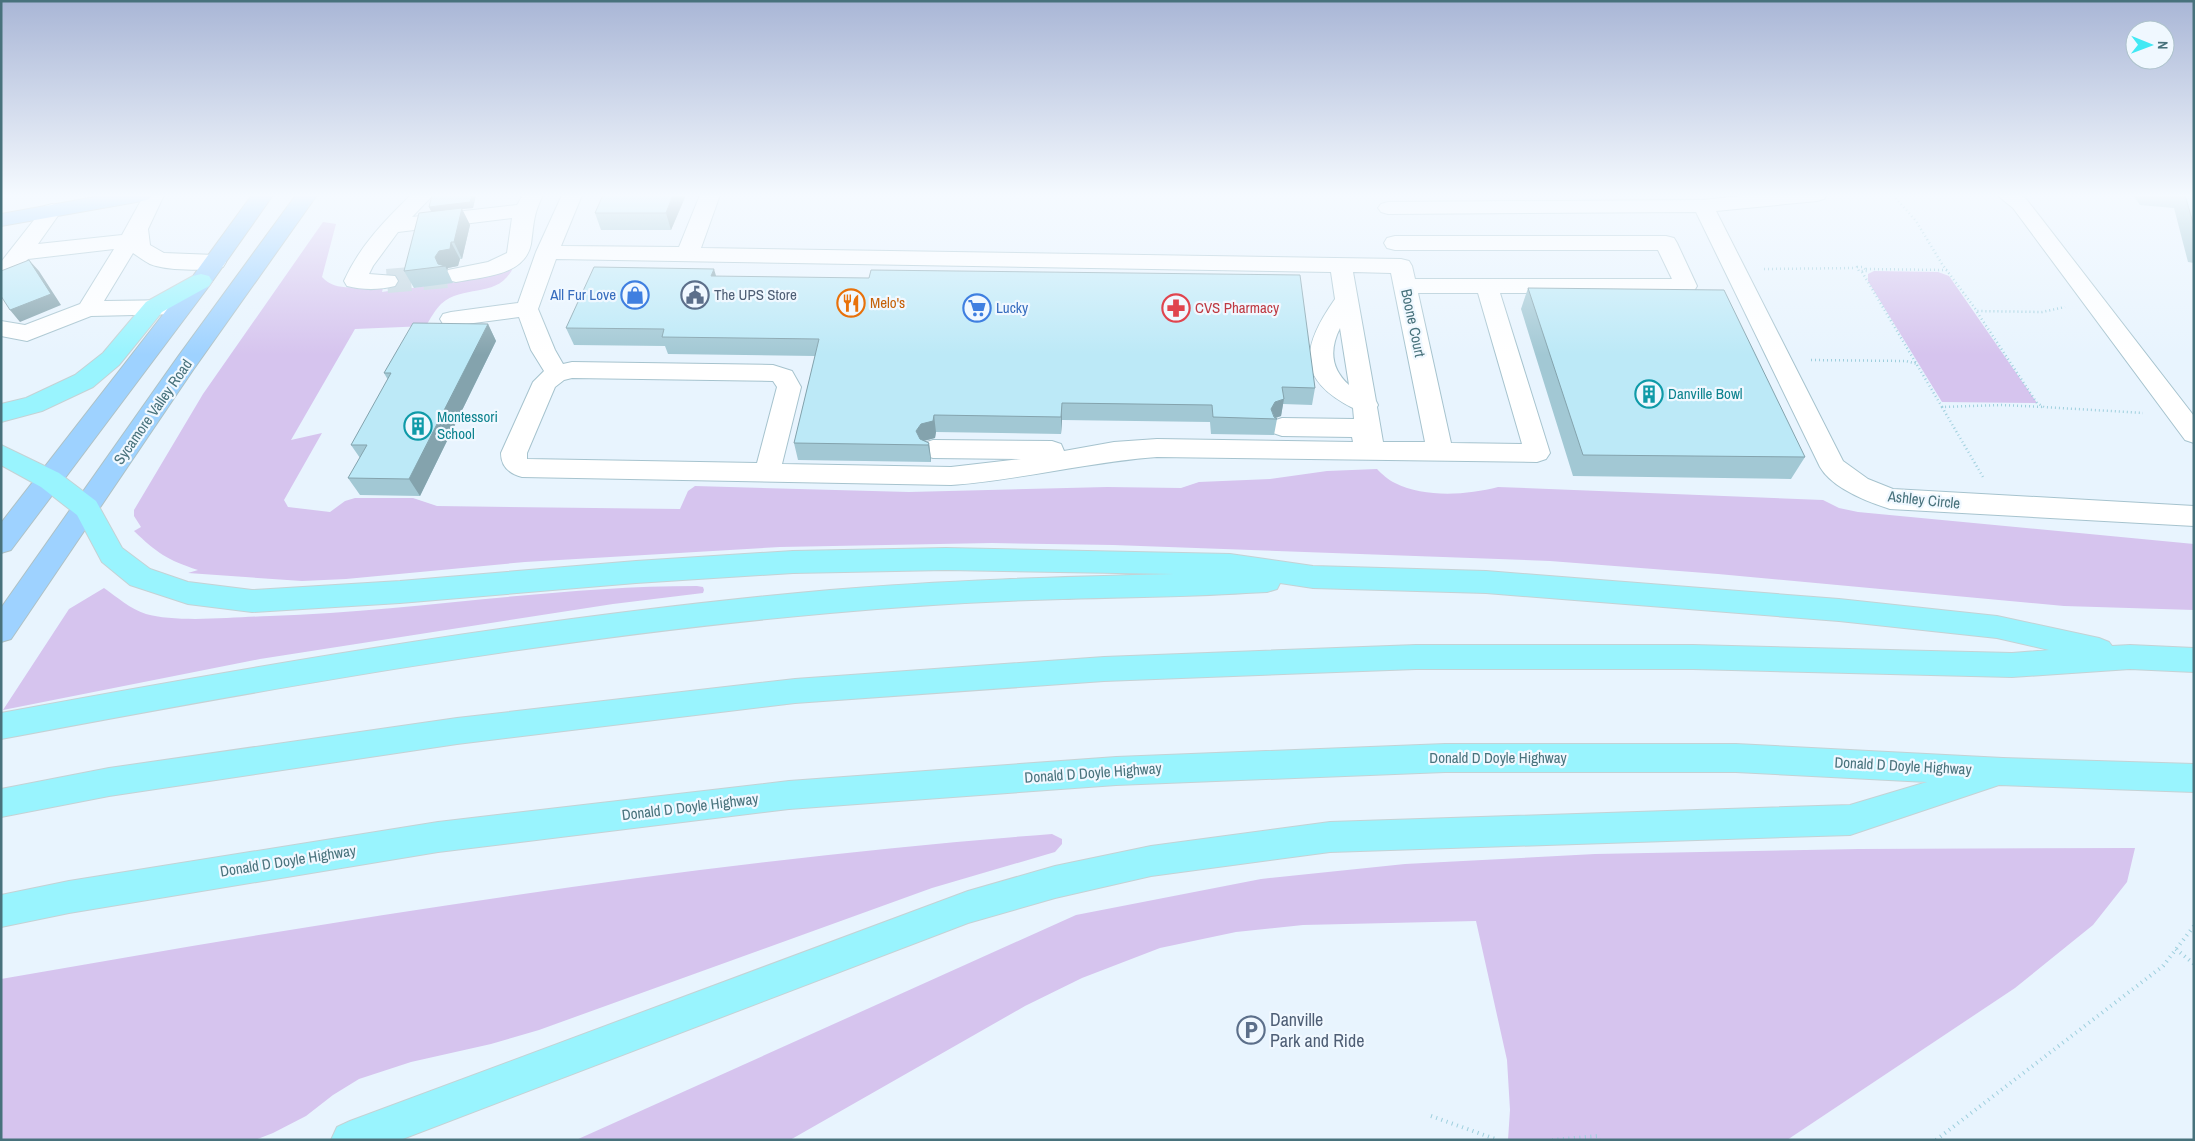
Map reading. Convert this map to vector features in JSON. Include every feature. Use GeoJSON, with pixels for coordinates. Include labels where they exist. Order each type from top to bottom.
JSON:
{"type":"FeatureCollection","features":[{"type":"Feature","properties":{"kind":"highway"},"geometry":{"type":"LineString","coordinates":[[1,413],[33,405],[84,381],[111,359],[154,307],[208,272]]}},
{"type":"Feature","properties":{"kind":"highway"},"geometry":{"type":"LineString","coordinates":[[1,454],[50,480],[87,508],[112,555],[140,577],[188,593],[252,601],[318,598],[636,572],[802,561],[946,559],[1230,565],[1313,576],[1486,582],[1839,610],[1997,627],[2130,657]]}},
{"type":"Feature","properties":{"kind":"highway"},"geometry":{"type":"LineString","coordinates":[[1,726],[306,669],[470,643],[634,622],[794,605],[950,593],[1099,586],[1228,584],[1313,576]]}},
{"type":"Feature","properties":{"kind":"highway"},"geometry":{"type":"LineString","coordinates":[[1,803],[109,782],[457,731],[795,692],[1094,670],[1416,657],[1694,657],[2012,665],[2130,657],[2194,660]]}},
{"type":"Feature","properties":{"kind":"highway","name":"Donald D Doyle Highway"},"geometry":{"type":"LineString","coordinates":[[1,911],[69,897],[438,837],[790,795],[1116,770],[1445,758],[1736,758],[2003,772],[2194,778]]}},
{"type":"Feature","properties":{"kind":"highway"},"geometry":{"type":"LineString","coordinates":[[350,1140],[968,907],[1055,882],[1151,861],[1330,837],[1850,820],[2003,772]]}},
{"type":"Feature","properties":{"kind":"main road"},"geometry":{"type":"LineString","coordinates":[[1,543],[225,248]]}},
{"type":"Feature","properties":{"kind":"main road","name":"Sycamore Valley Road"},"geometry":{"type":"LineString","coordinates":[[1,631],[185,364],[269,248]]}},
{"type":"Feature","properties":{"kind":"street"},"geometry":{"type":"LineString","coordinates":[[1,276],[24,248]]}},
{"type":"Feature","properties":{"kind":"street"},"geometry":{"type":"LineString","coordinates":[[21,253],[51,248]]}},
{"type":"Feature","properties":{"kind":"street"},"geometry":{"type":"LineString","coordinates":[[88,309],[125,248]]}},
{"type":"Feature","properties":{"kind":"street"},"geometry":{"type":"LineString","coordinates":[[140,248],[158,259],[179,262],[208,272]]}},
{"type":"Feature","properties":{"kind":"street"},"geometry":{"type":"LineString","coordinates":[[374,248],[362,265],[355,281],[387,281]]}},
{"type":"Feature","properties":{"kind":"street"},"geometry":{"type":"LineString","coordinates":[[456,275],[506,263],[515,257],[519,248]]}},
{"type":"Feature","properties":{"kind":"street"},"geometry":{"type":"LineString","coordinates":[[549,248],[527,309],[543,350],[557,373]]}},
{"type":"Feature","properties":{"kind":"street","name":"Boone Court"},"geometry":{"type":"LineString","coordinates":[[1397,248],[1440,452]]}},
{"type":"Feature","properties":{"kind":"street"},"geometry":{"type":"LineString","coordinates":[[547,252],[689,249],[1341,265],[1403,276],[1487,286],[1686,286],[1668,248]]}},
{"type":"Feature","properties":{"kind":"street","name":"Ashley Circle"},"geometry":{"type":"LineString","coordinates":[[1724,248],[1833,467],[1859,486],[1890,499],[2194,516]]}},
{"type":"Feature","properties":{"kind":"street"},"geometry":{"type":"LineString","coordinates":[[2054,248],[2194,434]]}},
{"type":"Feature","properties":{"kind":"street"},"geometry":{"type":"LineString","coordinates":[[1341,265],[1367,410],[1370,451]]}},
{"type":"Feature","properties":{"kind":"street"},"geometry":{"type":"LineString","coordinates":[[933,449],[1114,451],[1157,448],[1537,453],[1487,286]]}},
{"type":"Feature","properties":{"kind":"street"},"geometry":{"type":"LineString","coordinates":[[1347,299],[1322,337],[1321,362],[1328,379],[1340,391],[1367,410]]}},
{"type":"Feature","properties":{"kind":"street"},"geometry":{"type":"LineString","coordinates":[[1,328],[27,334],[88,309],[181,307]]}},
{"type":"Feature","properties":{"kind":"street"},"geometry":{"type":"LineString","coordinates":[[451,319],[527,309]]}},
{"type":"Feature","properties":{"kind":"street"},"geometry":{"type":"LineString","coordinates":[[767,473],[789,387],[787,380],[782,375],[773,373],[572,370],[557,373],[546,382],[513,459],[516,465],[522,468],[767,473],[951,476],[999,472],[1114,451]]}},
{"type":"Feature","properties":{"kind":"street"},"geometry":{"type":"LineString","coordinates":[[1367,410],[1282,421],[1364,428],[1370,451]]}},
{"type":"Feature","properties":{"kind":"path"},"geometry":{"type":"LineString","coordinates":[[1933,248],[2037,402],[2044,407]]}},
{"type":"Feature","properties":{"kind":"path"},"geometry":{"type":"LineString","coordinates":[[1735,269],[1856,268],[1861,266],[1866,269],[1947,270]]}},
{"type":"Feature","properties":{"kind":"path"},"geometry":{"type":"LineString","coordinates":[[1856,268],[1862,272],[2000,506]]}},
{"type":"Feature","properties":{"kind":"path"},"geometry":{"type":"LineString","coordinates":[[1862,272],[1866,272],[1866,269]]}},
{"type":"Feature","properties":{"kind":"path"},"geometry":{"type":"LineString","coordinates":[[1977,311],[2042,312],[2093,300]]}},
{"type":"Feature","properties":{"kind":"path"},"geometry":{"type":"LineString","coordinates":[[1780,360],[1906,362],[1917,364]]}},
{"type":"Feature","properties":{"kind":"path"},"geometry":{"type":"LineString","coordinates":[[1942,406],[2002,405],[2180,415]]}},
{"type":"Feature","properties":{"kind":"path"},"geometry":{"type":"LineString","coordinates":[[1936,1140],[2163,966],[2194,926]]}},
{"type":"Feature","properties":{"kind":"path"},"geometry":{"type":"LineString","coordinates":[[2176,949],[2194,964]]}},
{"type":"Feature","properties":{"kind":"path"},"geometry":{"type":"LineString","coordinates":[[1431,1116],[1498,1140]]}},
{"type":"Feature","properties":{"kind":"path"},"geometry":{"type":"LineString","coordinates":[[1552,1140],[1598,1136],[1599,1140]]}},
{"type":"Feature","properties":{"kind":"shaded area"},"geometry":{"type":"Polygon","coordinates":[[[305,248],[330,248],[322,277],[328,282],[343,287],[384,284],[382,292],[466,280],[514,266],[508,277],[500,283],[460,294],[441,304],[426,326],[355,329],[291,440],[322,433],[284,500],[288,507],[330,512],[345,501],[355,498],[413,498],[437,506],[680,509],[688,491],[695,486],[909,492],[1107,487],[1181,488],[1199,482],[1270,479],[1327,471],[1377,469],[1395,483],[1407,488],[1433,493],[1473,492],[1498,487],[1823,500],[1839,508],[1858,512],[2194,544],[2194,610],[2064,606],[1718,574],[1550,561],[1113,545],[992,543],[780,547],[525,562],[346,579],[302,581],[188,573],[198,570],[163,555],[134,531],[141,527],[134,516],[134,510],[203,394],[305,248]]]}},
{"type":"Feature","properties":{"kind":"shaded area"},"geometry":{"type":"Polygon","coordinates":[[[1874,271],[1938,272],[1949,276],[2037,403],[1942,402],[1868,281],[1868,274],[1874,271]]]}},
{"type":"Feature","properties":{"kind":"shaded area"},"geometry":{"type":"Polygon","coordinates":[[[703,587],[703,593],[613,604],[260,659],[3,710],[69,609],[104,588],[140,612],[159,617],[190,619],[324,613],[590,590],[703,587]]]}},
{"type":"Feature","properties":{"kind":"shaded area"},"geometry":{"type":"Polygon","coordinates":[[[1052,834],[1062,839],[1062,844],[1055,852],[932,888],[539,1030],[491,1044],[411,1062],[359,1079],[333,1095],[306,1116],[255,1140],[1,1140],[1,979],[263,934],[525,894],[788,859],[1052,834]]]}},
{"type":"Feature","properties":{"kind":"shaded area"},"geometry":{"type":"Polygon","coordinates":[[[2135,848],[2127,882],[2093,925],[2015,988],[1787,1140],[1508,1140],[1510,1110],[1507,1060],[1476,921],[1303,925],[1236,932],[1160,948],[1082,978],[1025,1006],[790,1140],[576,1140],[1076,915],[1261,879],[1405,864],[1595,854],[1859,849],[2135,848]]]}},
{"type":"Feature","properties":{"kind":"building"},"geometry":{"type":"Polygon","coordinates":[[[410,248],[450,248],[439,251],[435,257],[438,264],[445,266],[404,271],[410,248]]]}},
{"type":"Feature","properties":{"kind":"building"},"geometry":{"type":"Polygon","coordinates":[[[29,260],[51,294],[10,310],[1,296],[1,271],[29,260]]]}},
{"type":"Feature","properties":{"kind":"building"},"geometry":{"type":"Polygon","coordinates":[[[594,267],[714,269],[711,276],[869,278],[871,270],[1300,275],[1315,388],[1282,387],[1284,399],[1275,402],[1271,409],[1274,417],[1277,419],[1213,417],[1212,405],[1062,403],[1061,417],[934,415],[933,421],[921,424],[916,431],[920,439],[929,443],[928,445],[794,443],[819,339],[662,337],[664,329],[566,328],[594,267]]]}},
{"type":"Feature","properties":{"kind":"building","name":"Danville Bowl"},"geometry":{"type":"Polygon","coordinates":[[[1528,288],[1724,290],[1805,457],[1583,455],[1528,288]]]}},
{"type":"Feature","properties":{"kind":"building","name":"Montessori School"},"geometry":{"type":"Polygon","coordinates":[[[413,323],[488,324],[409,479],[348,478],[367,445],[351,445],[391,373],[384,373],[413,323]]]}},
{"type":"Feature","properties":{"kind":"tunnel"},"geometry":{"type":"LineString","coordinates":[[387,281],[447,276]]}},
{"type":"Feature","properties":{"kind":"place","name":"All Fur Love"},"geometry":{"type":"Point","coordinates":[635,295]}},
{"type":"Feature","properties":{"kind":"place","name":"The UPS Store"},"geometry":{"type":"Point","coordinates":[695,295]}},
{"type":"Feature","properties":{"kind":"place","name":"Melo's"},"geometry":{"type":"Point","coordinates":[851,303]}},
{"type":"Feature","properties":{"kind":"place","name":"Lucky"},"geometry":{"type":"Point","coordinates":[977,308]}},
{"type":"Feature","properties":{"kind":"place","name":"CVS Pharmacy"},"geometry":{"type":"Point","coordinates":[1176,308]}},
{"type":"Feature","properties":{"kind":"place","name":"Danville Bowl"},"geometry":{"type":"Point","coordinates":[1649,394]}},
{"type":"Feature","properties":{"kind":"place","name":"Montessori School"},"geometry":{"type":"Point","coordinates":[418,426]}},
{"type":"Feature","properties":{"kind":"place","name":"Danville Park and Ride"},"geometry":{"type":"Point","coordinates":[1251,1030]}}]}
